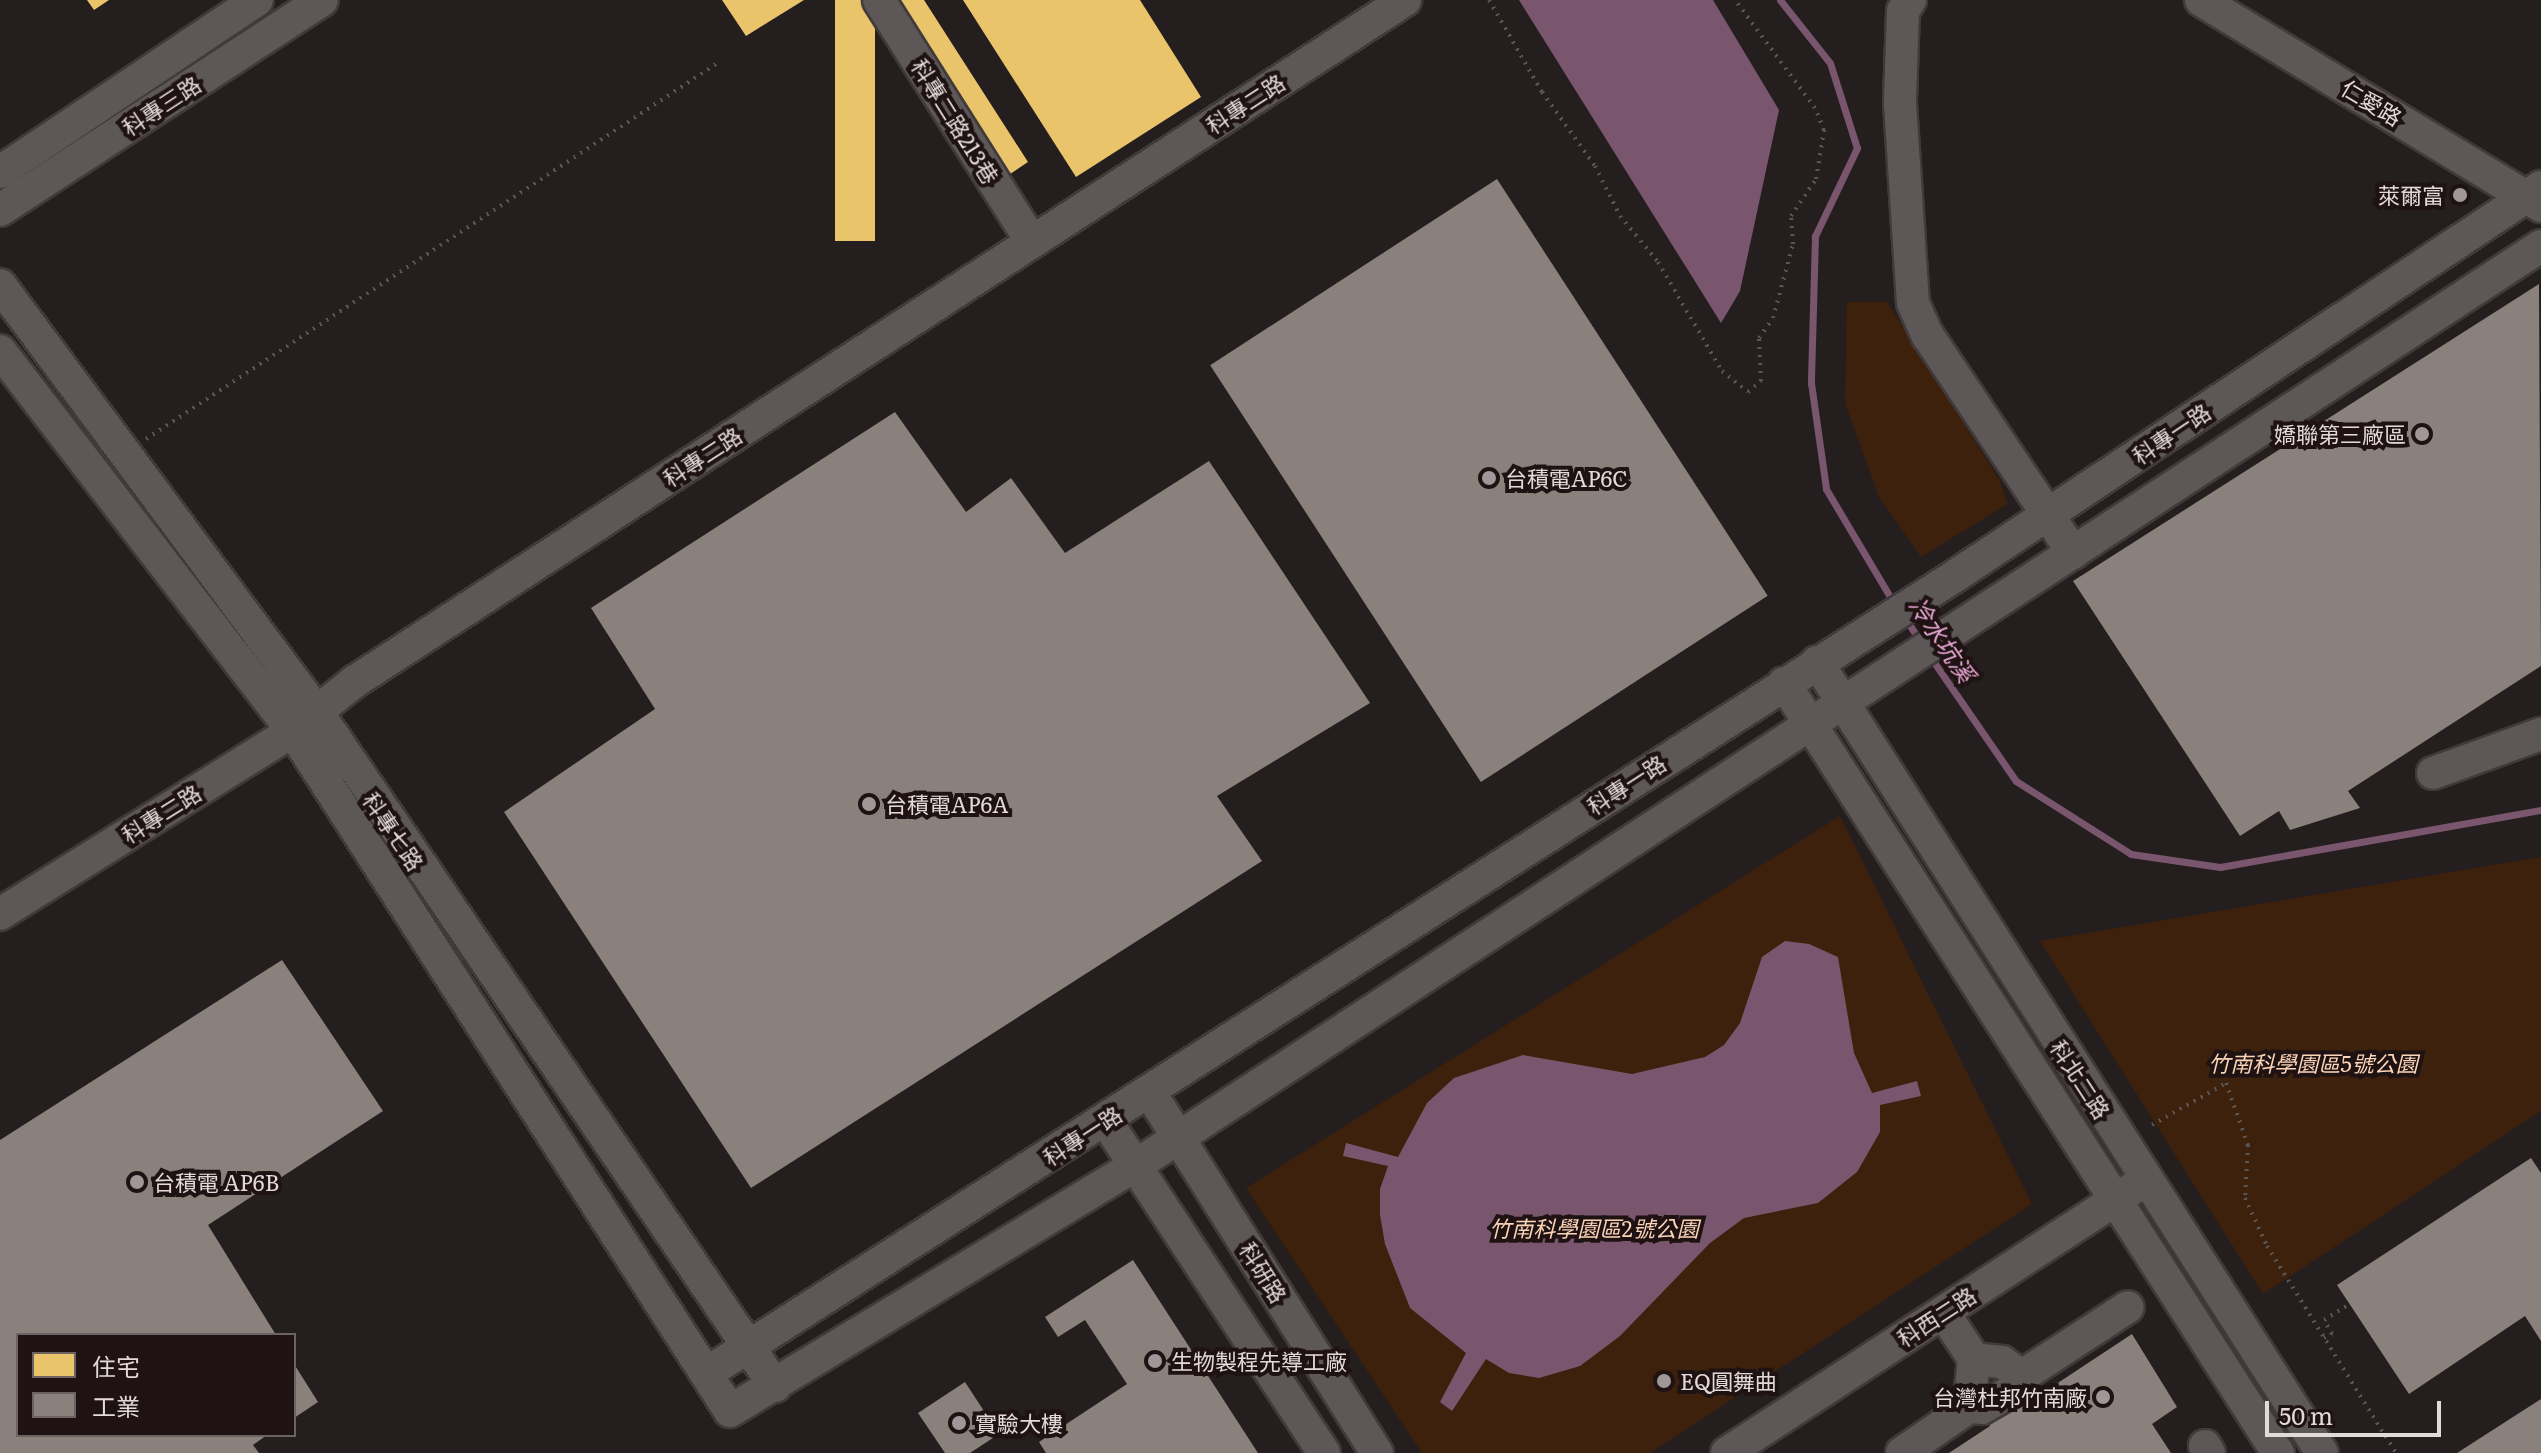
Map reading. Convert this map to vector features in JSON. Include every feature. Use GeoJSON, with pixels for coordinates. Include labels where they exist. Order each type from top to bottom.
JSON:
{"type":"FeatureCollection","features":[{"type":"Feature","properties":{"kind":"street","name":"科專三路"},"geometry":{"type":"LineString","coordinates":[[0,172],[257,0]]}},
{"type":"Feature","properties":{"kind":"street","name":"科專三路"},"geometry":{"type":"LineString","coordinates":[[0,210],[322,0]]}},
{"type":"Feature","properties":{"kind":"street","name":"科專二路213巷"},"geometry":{"type":"LineString","coordinates":[[879,0],[1032,242]]}},
{"type":"Feature","properties":{"kind":"street","name":"科專二路"},"geometry":{"type":"LineString","coordinates":[[0,914],[305,722],[354,682],[1405,0]]}},
{"type":"Feature","properties":{"kind":"street"},"geometry":{"type":"LineString","coordinates":[[1910,0],[1903,11],[1900,103],[1913,303],[1928,336],[2073,553]]}},
{"type":"Feature","properties":{"kind":"street","name":"仁愛路"},"geometry":{"type":"LineString","coordinates":[[2201,0],[2536,196]]}},
{"type":"Feature","properties":{"kind":"street","name":"科專一路"},"geometry":{"type":"LineString","coordinates":[[707,1373],[1952,578],[2536,196]]}},
{"type":"Feature","properties":{"kind":"street","name":"科專一路"},"geometry":{"type":"LineString","coordinates":[[730,1411],[1135,1166],[1809,728],[2541,246]]}},
{"type":"Feature","properties":{"kind":"street","name":"科專七路"},"geometry":{"type":"LineString","coordinates":[[0,285],[124,454],[305,722],[775,1386]]}},
{"type":"Feature","properties":{"kind":"street","name":"科專七路"},"geometry":{"type":"LineString","coordinates":[[4,364],[305,722],[730,1411]]}},
{"type":"Feature","properties":{"kind":"street","name":"科北二路"},"geometry":{"type":"LineString","coordinates":[[1817,662],[2322,1453]]}},
{"type":"Feature","properties":{"kind":"street","name":"科北二路"},"geometry":{"type":"LineString","coordinates":[[1784,683],[1809,728],[2278,1453]]}},
{"type":"Feature","properties":{"kind":"street"},"geometry":{"type":"LineString","coordinates":[[2433,773],[2541,734]]}},
{"type":"Feature","properties":{"kind":"street","name":"科研路"},"geometry":{"type":"LineString","coordinates":[[1149,1091],[1377,1453]]}},
{"type":"Feature","properties":{"kind":"street"},"geometry":{"type":"LineString","coordinates":[[1106,1121],[1324,1453]]}},
{"type":"Feature","properties":{"kind":"street","name":"科西二路"},"geometry":{"type":"LineString","coordinates":[[1727,1453],[2145,1180]]}},
{"type":"Feature","properties":{"kind":"street"},"geometry":{"type":"LineString","coordinates":[[1902,1453],[1969,1407],[1982,1408],[2016,1388],[2022,1376],[2128,1307]]}},
{"type":"Feature","properties":{"kind":"street"},"geometry":{"type":"LineString","coordinates":[[1943,1312],[1974,1359],[1969,1407]]}},
{"type":"Feature","properties":{"kind":"street"},"geometry":{"type":"LineString","coordinates":[[1974,1359],[2002,1362],[2022,1376]]}},
{"type":"Feature","properties":{"kind":"path"},"geometry":{"type":"LineString","coordinates":[[1489,0],[1542,92],[1595,166],[1620,216],[1658,262],[1722,371],[1748,392],[1761,381],[1759,338],[1773,318],[1793,244],[1791,216],[1816,179],[1824,130],[1815,108],[1735,0]]}},
{"type":"Feature","properties":{"kind":"path"},"geometry":{"type":"LineString","coordinates":[[124,454],[719,62]]}},
{"type":"Feature","properties":{"kind":"path"},"geometry":{"type":"LineString","coordinates":[[2152,1125],[2226,1083],[2248,1145],[2245,1198],[2267,1246],[2396,1453]]}},
{"type":"Feature","properties":{"kind":"path"},"geometry":{"type":"LineString","coordinates":[[2324,1338],[2332,1334],[2324,1320],[2350,1304]]}},
{"type":"Feature","properties":{"kind":"green space"},"geometry":{"type":"Polygon","coordinates":[[[1847,302],[1887,302],[1999,479],[2008,504],[1921,557],[1879,497],[1845,403],[1847,302]]]}},
{"type":"Feature","properties":{"kind":"green space","name":"竹南科學園區2號公園"},"geometry":{"type":"Polygon","coordinates":[[[1840,816],[2032,1204],[1650,1453],[1422,1453],[1246,1188],[1840,816]]]}},
{"type":"Feature","properties":{"kind":"green space","name":"竹南科學園區5號公園"},"geometry":{"type":"Polygon","coordinates":[[[2541,857],[2541,1111],[2263,1294],[2040,941],[2541,857]]]}},
{"type":"Feature","properties":{"kind":"shaded area"},"geometry":{"type":"Polygon","coordinates":[[[1519,0],[1713,0],[1779,110],[1740,291],[1721,323],[1519,0]]]}},
{"type":"Feature","properties":{"kind":"shaded area"},"geometry":{"type":"Polygon","coordinates":[[[1785,941],[1809,944],[1838,957],[1854,1053],[1872,1093],[1917,1081],[1921,1096],[1880,1105],[1880,1132],[1857,1172],[1818,1203],[1744,1218],[1710,1243],[1620,1336],[1580,1366],[1539,1378],[1509,1373],[1486,1359],[1452,1411],[1440,1402],[1466,1353],[1410,1308],[1385,1244],[1380,1215],[1380,1189],[1388,1166],[1343,1156],[1346,1143],[1398,1157],[1427,1103],[1454,1078],[1523,1055],[1632,1074],[1705,1057],[1724,1045],[1740,1023],[1762,957],[1785,941]]]}},
{"type":"Feature","properties":{"kind":"building: 住宅"},"geometry":{"type":"Polygon","coordinates":[[[87,0],[109,0],[94,10],[87,0]]]}},
{"type":"Feature","properties":{"kind":"building: 住宅"},"geometry":{"type":"Polygon","coordinates":[[[722,0],[804,0],[746,36],[722,0]]]}},
{"type":"Feature","properties":{"kind":"building: 住宅"},"geometry":{"type":"Polygon","coordinates":[[[835,0],[875,0],[875,241],[835,241],[835,0]]]}},
{"type":"Feature","properties":{"kind":"building: 住宅"},"geometry":{"type":"Polygon","coordinates":[[[884,0],[924,0],[1028,162],[998,182],[884,0]]]}},
{"type":"Feature","properties":{"kind":"building: 住宅"},"geometry":{"type":"Polygon","coordinates":[[[963,0],[1140,0],[1201,97],[1076,177],[963,0]]]}},
{"type":"Feature","properties":{"kind":"building: 工業","name":"台積電AP6C"},"geometry":{"type":"Polygon","coordinates":[[[1497,179],[1768,596],[1481,782],[1210,365],[1497,179]]]}},
{"type":"Feature","properties":{"kind":"building: 工業","name":"嬌聯第三廠區"},"geometry":{"type":"Polygon","coordinates":[[[2539,284],[2541,666],[2348,791],[2360,808],[2290,830],[2279,811],[2240,836],[2073,581],[2539,284]]]}},
{"type":"Feature","properties":{"kind":"building: 工業","name":"台積電AP6A"},"geometry":{"type":"Polygon","coordinates":[[[895,412],[966,512],[1011,478],[1065,553],[1209,461],[1370,703],[1217,796],[1262,861],[751,1188],[504,812],[655,709],[591,608],[895,412]]]}},
{"type":"Feature","properties":{"kind":"building: 工業","name":"台積電 AP6B"},"geometry":{"type":"Polygon","coordinates":[[[282,960],[383,1111],[208,1225],[275,1333],[16,1333],[16,1437],[264,1437],[253,1445],[259,1453],[0,1453],[0,1140],[282,960]]]}},
{"type":"Feature","properties":{"kind":"building: 工業"},"geometry":{"type":"Polygon","coordinates":[[[2531,1158],[2541,1173],[2541,1341],[2525,1316],[2409,1394],[2337,1285],[2531,1158]]]}},
{"type":"Feature","properties":{"kind":"building: 工業","name":"生物製程先導工廠"},"geometry":{"type":"Polygon","coordinates":[[[1133,1260],[1258,1453],[1046,1453],[1039,1442],[1127,1384],[1085,1320],[1058,1337],[1045,1317],[1133,1260]]]}},
{"type":"Feature","properties":{"kind":"building: 工業","name":"台灣杜邦竹南廠"},"geometry":{"type":"Polygon","coordinates":[[[2132,1334],[2177,1407],[2152,1424],[2171,1453],[1949,1453],[1990,1426],[1983,1414],[2018,1391],[2026,1404],[2132,1334]]]}},
{"type":"Feature","properties":{"kind":"building: 工業"},"geometry":{"type":"Polygon","coordinates":[[[296,1367],[318,1402],[296,1417],[296,1367]]]}},
{"type":"Feature","properties":{"kind":"building: 工業","name":"實驗大樓"},"geometry":{"type":"Polygon","coordinates":[[[965,1382],[999,1434],[970,1453],[945,1453],[918,1413],[965,1382]]]}},
{"type":"Feature","properties":{"kind":"building: 工業"},"geometry":{"type":"Polygon","coordinates":[[[2541,1399],[2541,1453],[2457,1453],[2541,1399]]]}},
{"type":"Feature","properties":{"kind":"waterway","name":"冷水坑溪"},"geometry":{"type":"LineString","coordinates":[[1780,0],[1830,63],[1857,148],[1815,236],[1811,383],[1826,489],[1895,605]]}},
{"type":"Feature","properties":{"kind":"waterway","name":"冷水坑溪"},"geometry":{"type":"LineString","coordinates":[[1905,618],[1920,641]]}},
{"type":"Feature","properties":{"kind":"waterway","name":"冷水坑溪"},"geometry":{"type":"LineString","coordinates":[[1929,655],[2016,781],[2131,854],[2220,867],[2541,810]]}},
{"type":"Feature","properties":{"kind":"place","name":"萊爾富"},"geometry":{"type":"Point","coordinates":[2460,195]}},
{"type":"Feature","properties":{"kind":"place","name":"嬌聯第三廠區"},"geometry":{"type":"Point","coordinates":[2422,434]}},
{"type":"Feature","properties":{"kind":"place","name":"台積電AP6C"},"geometry":{"type":"Point","coordinates":[1489,478]}},
{"type":"Feature","properties":{"kind":"place","name":"台積電AP6A"},"geometry":{"type":"Point","coordinates":[869,804]}},
{"type":"Feature","properties":{"kind":"place","name":"台積電 AP6B"},"geometry":{"type":"Point","coordinates":[137,1182]}},
{"type":"Feature","properties":{"kind":"place","name":"生物製程先導工廠"},"geometry":{"type":"Point","coordinates":[1155,1361]}},
{"type":"Feature","properties":{"kind":"place","name":"EQ圓舞曲"},"geometry":{"type":"Point","coordinates":[1664,1381]}},
{"type":"Feature","properties":{"kind":"place","name":"台灣杜邦竹南廠"},"geometry":{"type":"Point","coordinates":[2103,1397]}},
{"type":"Feature","properties":{"kind":"place","name":"實驗大樓"},"geometry":{"type":"Point","coordinates":[959,1423]}}]}
